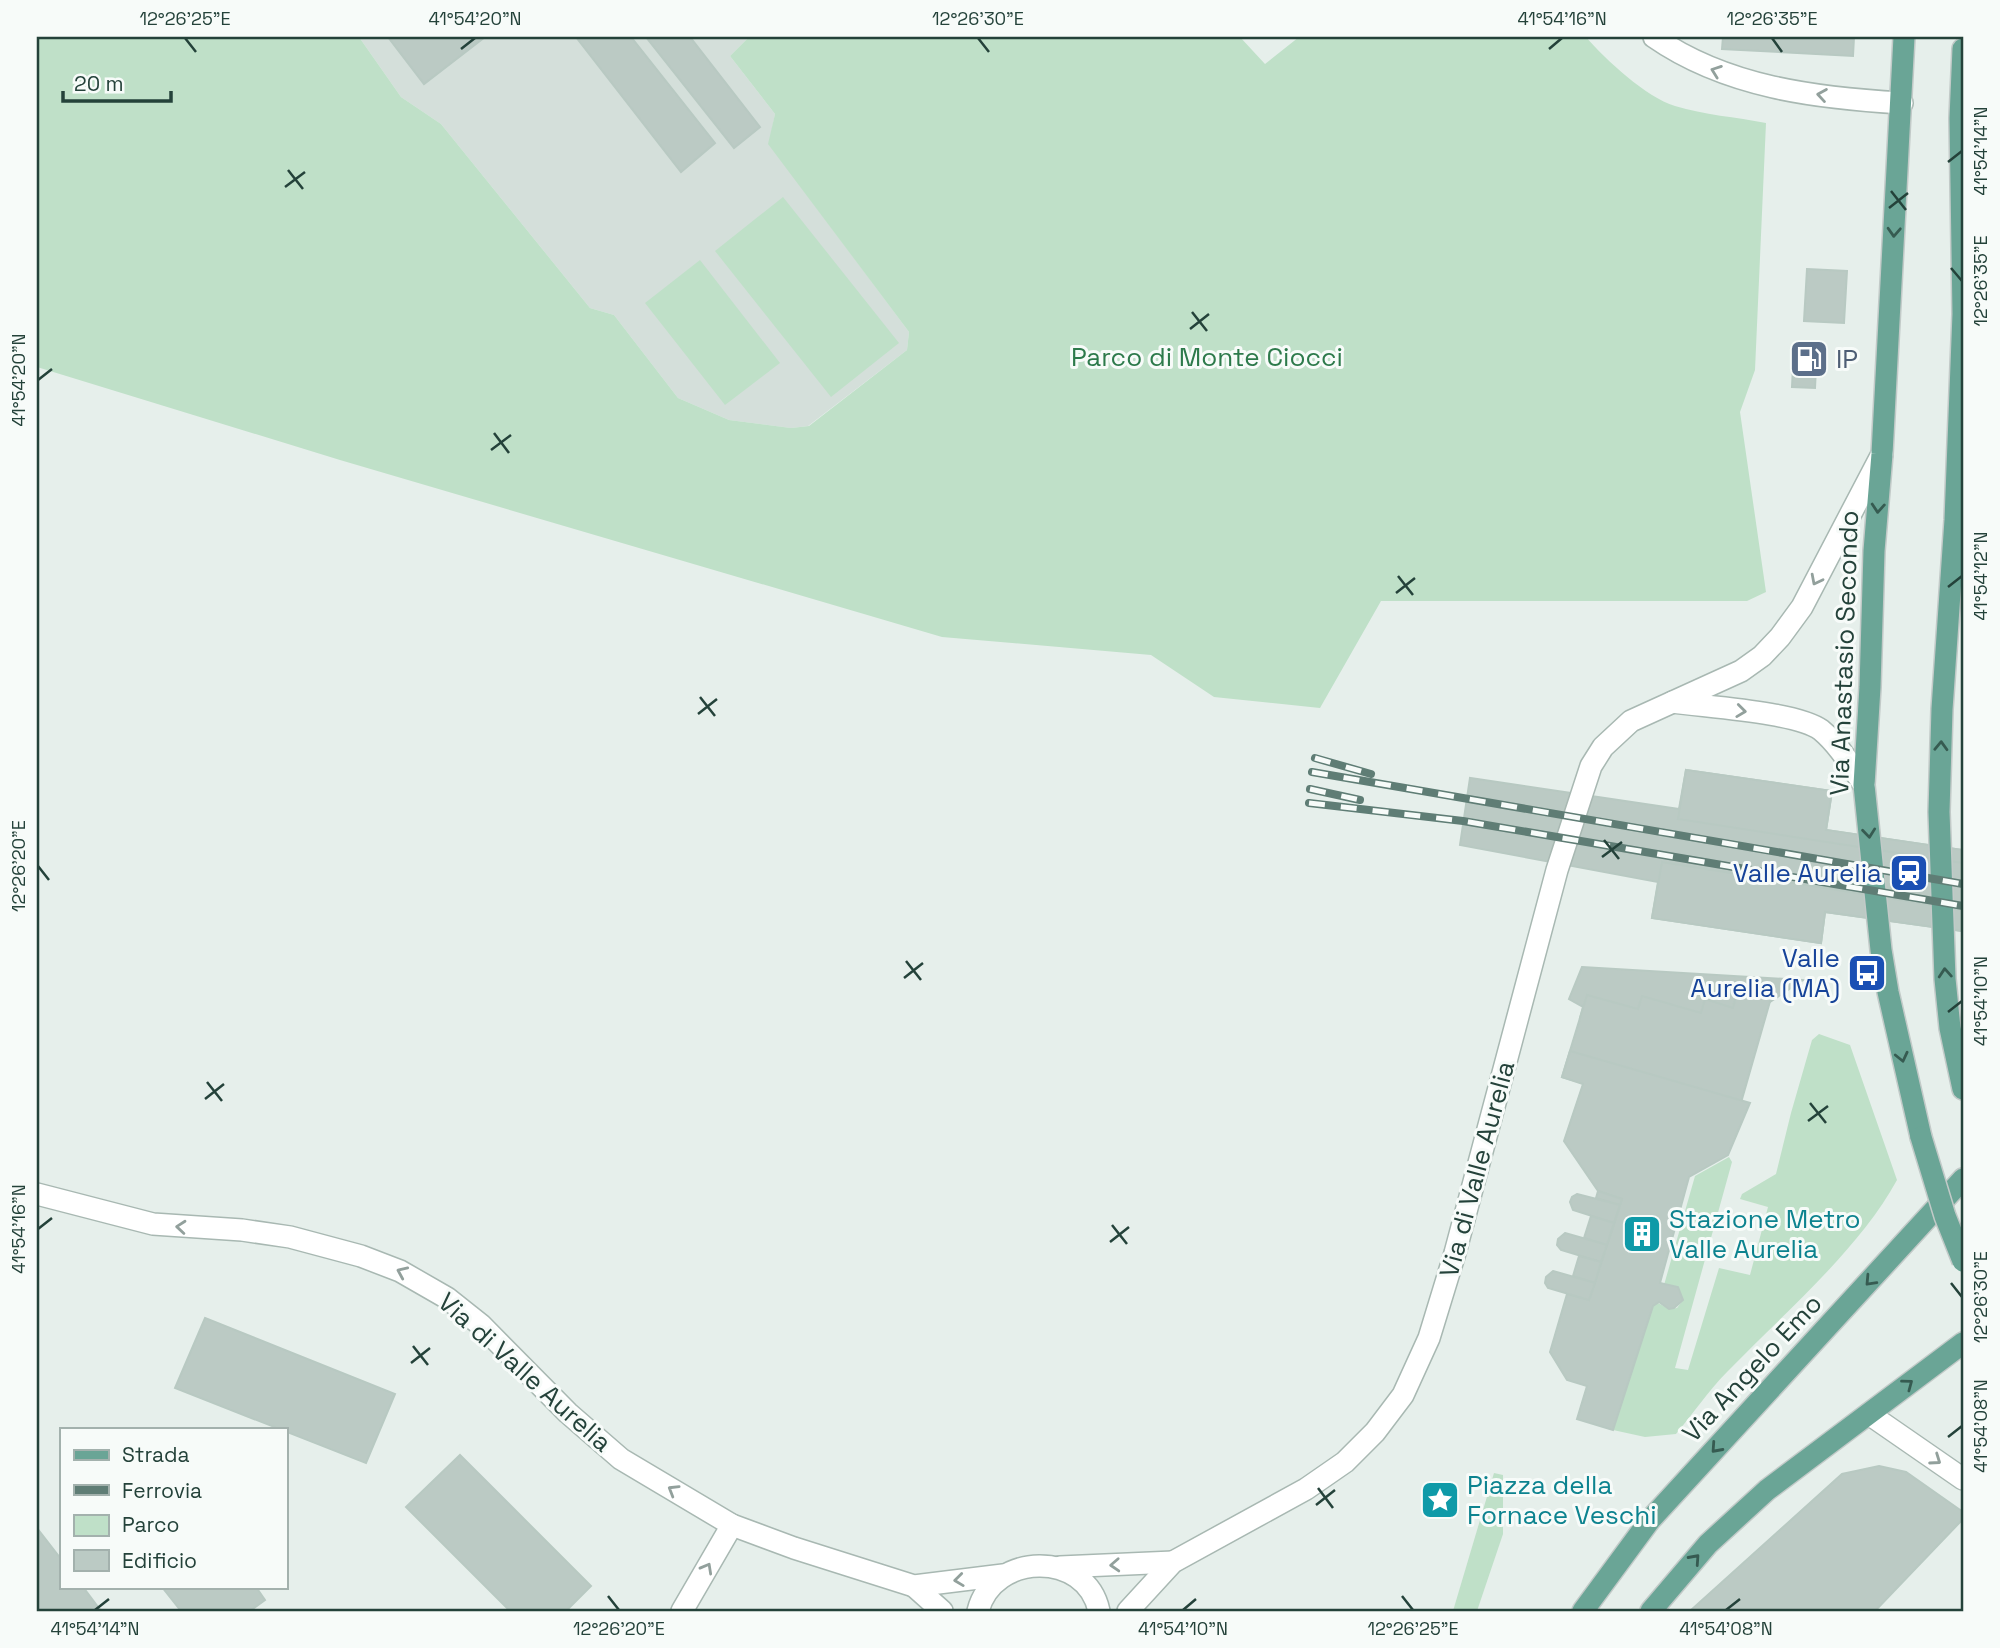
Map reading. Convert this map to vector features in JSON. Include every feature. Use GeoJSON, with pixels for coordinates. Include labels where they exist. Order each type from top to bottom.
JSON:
{"type":"FeatureCollection","features":[{"type":"Feature","properties":{"kind":"main road","name":"Via Anastasio Secondo"},"geometry":{"type":"LineString","coordinates":[[1904,37],[1882,454],[1874,551],[1864,785],[1886,978],[1897,1039],[1921,1137],[1945,1216],[1963,1261]]}},
{"type":"Feature","properties":{"kind":"main road"},"geometry":{"type":"LineString","coordinates":[[1963,50],[1963,327],[1939,812],[1945,979],[1950,1028],[1963,1089]]}},
{"type":"Feature","properties":{"kind":"main road","name":"Via Angelo Emo"},"geometry":{"type":"LineString","coordinates":[[1586,1606],[1650,1520],[1963,1180]]}},
{"type":"Feature","properties":{"kind":"main road"},"geometry":{"type":"LineString","coordinates":[[1651,1611],[1708,1544],[1746,1509],[1806,1459],[1963,1343]]}},
{"type":"Feature","properties":{"kind":"street"},"geometry":{"type":"LineString","coordinates":[[1654,37],[1689,59],[1723,74],[1782,89],[1855,100],[1902,103]]}},
{"type":"Feature","properties":{"kind":"street"},"geometry":{"type":"LineString","coordinates":[[1689,59],[1690,37]]}},
{"type":"Feature","properties":{"kind":"street","name":"Via di Valle Aurelia"},"geometry":{"type":"LineString","coordinates":[[1128,1611],[1173,1562],[1288,1500],[1345,1462],[1375,1432],[1403,1395],[1429,1338],[1455,1253],[1557,870],[1591,766],[1603,747],[1619,730],[1646,713],[1741,671],[1762,656],[1780,637],[1802,607],[1882,454]]}},
{"type":"Feature","properties":{"kind":"street"},"geometry":{"type":"LineString","coordinates":[[1673,702],[1777,716],[1810,724],[1832,740],[1864,785]]}},
{"type":"Feature","properties":{"kind":"street","name":"Via di Valle Aurelia"},"geometry":{"type":"LineString","coordinates":[[37,1194],[153,1224],[242,1230],[290,1237],[361,1256],[400,1271],[447,1298],[481,1325],[568,1413],[621,1459],[732,1525],[794,1548],[914,1586],[942,1611]]}},
{"type":"Feature","properties":{"kind":"street"},"geometry":{"type":"LineString","coordinates":[[1869,1414],[1963,1479]]}},
{"type":"Feature","properties":{"kind":"street"},"geometry":{"type":"LineString","coordinates":[[682,1611],[732,1525]]}},
{"type":"Feature","properties":{"kind":"street","name":"Via di Valle Aurelia"},"geometry":{"type":"LineString","coordinates":[[914,1586],[1003,1575],[1020,1567],[1039,1565],[1057,1567],[1173,1562]]}},
{"type":"Feature","properties":{"kind":"street"},"geometry":{"type":"LineString","coordinates":[[1057,1567],[1088,1588],[1099,1611]]}},
{"type":"Feature","properties":{"kind":"street"},"geometry":{"type":"LineString","coordinates":[[978,1611],[990,1588],[1003,1575]]}},
{"type":"Feature","properties":{"kind":"shaded area"},"geometry":{"type":"Polygon","coordinates":[[[359,37],[749,37],[730,56],[775,114],[769,144],[909,332],[907,350],[808,426],[791,428],[729,420],[678,398],[614,315],[590,308],[441,124],[401,97],[359,37]]]}},
{"type":"Feature","properties":{"kind":"green space","name":"Parco di Monte Ciocci"},"geometry":{"type":"Polygon","coordinates":[[[37,37],[359,37],[401,97],[441,124],[590,308],[614,315],[678,398],[729,420],[791,428],[809,426],[907,350],[909,332],[768,144],[775,114],[730,56],[749,37],[1240,37],[1265,64],[1299,37],[1586,37],[1627,77],[1664,101],[1697,112],[1766,123],[1755,370],[1740,412],[1766,592],[1747,601],[1381,601],[1320,708],[1214,697],[1151,655],[942,637],[340,460],[37,367],[37,37]]]}},
{"type":"Feature","properties":{"kind":"green space"},"geometry":{"type":"Polygon","coordinates":[[[783,197],[899,343],[831,397],[715,251],[783,197]]]}},
{"type":"Feature","properties":{"kind":"green space"},"geometry":{"type":"Polygon","coordinates":[[[700,260],[780,363],[725,405],[645,303],[700,260]]]}},
{"type":"Feature","properties":{"kind":"green space"},"geometry":{"type":"Polygon","coordinates":[[[1819,1034],[1850,1045],[1897,1180],[1862,1232],[1819,1280],[1720,1379],[1676,1434],[1645,1437],[1613,1430],[1653,1306],[1658,1303],[1669,1309],[1677,1308],[1683,1300],[1678,1287],[1664,1285],[1695,1176],[1729,1157],[1732,1162],[1675,1368],[1688,1370],[1719,1268],[1750,1275],[1768,1207],[1740,1199],[1742,1194],[1776,1174],[1812,1040],[1819,1034]]]}},
{"type":"Feature","properties":{"kind":"green space"},"geometry":{"type":"Polygon","coordinates":[[[1494,1473],[1503,1475],[1503,1534],[1477,1611],[1453,1611],[1494,1473]]]}},
{"type":"Feature","properties":{"kind":"building"},"geometry":{"type":"Polygon","coordinates":[[[388,37],[485,37],[424,84],[388,37]]]}},
{"type":"Feature","properties":{"kind":"building"},"geometry":{"type":"Polygon","coordinates":[[[576,37],[631,37],[715,143],[681,172],[576,37]]]}},
{"type":"Feature","properties":{"kind":"building"},"geometry":{"type":"Polygon","coordinates":[[[646,37],[690,37],[760,127],[734,148],[646,37]]]}},
{"type":"Feature","properties":{"kind":"building"},"geometry":{"type":"Polygon","coordinates":[[[1723,37],[1854,37],[1853,56],[1722,49],[1723,37]]]}},
{"type":"Feature","properties":{"kind":"building"},"geometry":{"type":"Polygon","coordinates":[[[1807,269],[1847,271],[1844,323],[1804,321],[1807,269]]]}},
{"type":"Feature","properties":{"kind":"building"},"geometry":{"type":"Polygon","coordinates":[[[1794,347],[1817,348],[1815,388],[1792,387],[1794,347]]]}},
{"type":"Feature","properties":{"kind":"building","name":"Valle Aurelia"},"geometry":{"type":"Polygon","coordinates":[[[1686,770],[1832,791],[1826,830],[1963,850],[1963,931],[1825,912],[1821,943],[1652,918],[1658,882],[1460,845],[1470,778],[1679,809],[1686,770]]]}},
{"type":"Feature","properties":{"kind":"building"},"geometry":{"type":"Polygon","coordinates":[[[1686,770],[1832,791],[1826,830],[1963,850],[1963,863],[1678,819],[1686,770]]]}},
{"type":"Feature","properties":{"kind":"building"},"geometry":{"type":"Polygon","coordinates":[[[1662,862],[1963,910],[1963,931],[1825,912],[1821,943],[1652,918],[1662,862]]]}},
{"type":"Feature","properties":{"kind":"building"},"geometry":{"type":"Polygon","coordinates":[[[1582,967],[1803,980],[1758,1010],[1701,1041],[1647,1037],[1580,1018],[1583,1007],[1569,999],[1582,967]]]}},
{"type":"Feature","properties":{"kind":"building"},"geometry":{"type":"Polygon","coordinates":[[[1753,985],[1773,991],[1734,1127],[1562,1077],[1587,995],[1638,1009],[1642,996],[1701,1013],[1705,999],[1733,1008],[1736,995],[1750,999],[1753,985]]]}},
{"type":"Feature","properties":{"kind":"building","name":"Stazione Metro Valle Aurelia"},"geometry":{"type":"Polygon","coordinates":[[[1570,1051],[1750,1103],[1728,1155],[1689,1177],[1660,1283],[1678,1287],[1683,1300],[1669,1309],[1659,1302],[1653,1306],[1613,1430],[1577,1419],[1587,1386],[1567,1380],[1550,1352],[1567,1294],[1589,1300],[1622,1199],[1598,1191],[1564,1141],[1583,1084],[1562,1077],[1570,1051]]]}},
{"type":"Feature","properties":{"kind":"building"},"geometry":{"type":"Polygon","coordinates":[[[1598,1191],[1622,1199],[1620,1205],[1596,1198],[1598,1191]]]}},
{"type":"Feature","properties":{"kind":"building"},"geometry":{"type":"Polygon","coordinates":[[[1577,1194],[1620,1205],[1614,1223],[1573,1210],[1570,1202],[1577,1194]]]}},
{"type":"Feature","properties":{"kind":"building"},"geometry":{"type":"Polygon","coordinates":[[[1591,1216],[1614,1223],[1607,1245],[1584,1238],[1591,1216]]]}},
{"type":"Feature","properties":{"kind":"building"},"geometry":{"type":"Polygon","coordinates":[[[1565,1233],[1607,1245],[1601,1262],[1561,1250],[1557,1245],[1558,1239],[1565,1233]]]}},
{"type":"Feature","properties":{"kind":"building"},"geometry":{"type":"Polygon","coordinates":[[[1579,1256],[1601,1262],[1595,1283],[1573,1276],[1579,1256]]]}},
{"type":"Feature","properties":{"kind":"building"},"geometry":{"type":"Polygon","coordinates":[[[1553,1271],[1595,1283],[1589,1300],[1548,1288],[1546,1277],[1553,1271]]]}},
{"type":"Feature","properties":{"kind":"building"},"geometry":{"type":"Polygon","coordinates":[[[205,1318],[395,1394],[366,1463],[287,1432],[287,1428],[277,1428],[175,1388],[205,1318]]]}},
{"type":"Feature","properties":{"kind":"building"},"geometry":{"type":"Polygon","coordinates":[[[460,1455],[591,1586],[566,1611],[510,1611],[406,1507],[460,1455]]]}},
{"type":"Feature","properties":{"kind":"building"},"geometry":{"type":"Polygon","coordinates":[[[1879,1466],[1906,1472],[1963,1512],[1963,1519],[1875,1611],[1690,1611],[1842,1474],[1879,1466]]]}},
{"type":"Feature","properties":{"kind":"building"},"geometry":{"type":"Polygon","coordinates":[[[37,1528],[60,1558],[60,1588],[84,1588],[101,1611],[37,1611],[37,1528]]]}},
{"type":"Feature","properties":{"kind":"building"},"geometry":{"type":"Polygon","coordinates":[[[163,1588],[257,1588],[265,1600],[250,1611],[181,1611],[163,1588]]]}},
{"type":"Feature","properties":{"kind":"railway"},"geometry":{"type":"LineString","coordinates":[[1315,758],[1371,774]]}},
{"type":"Feature","properties":{"kind":"railway"},"geometry":{"type":"LineString","coordinates":[[1312,772],[1963,884]]}},
{"type":"Feature","properties":{"kind":"railway"},"geometry":{"type":"LineString","coordinates":[[1310,789],[1360,800]]}},
{"type":"Feature","properties":{"kind":"railway"},"geometry":{"type":"LineString","coordinates":[[1309,803],[1463,821],[1963,906]]}},
{"type":"Feature","properties":{"kind":"place","name":"IP"},"geometry":{"type":"Point","coordinates":[1809,359]}},
{"type":"Feature","properties":{"kind":"place","name":"Valle Aurelia"},"geometry":{"type":"Point","coordinates":[1909,873]}},
{"type":"Feature","properties":{"kind":"place","name":"Valle Aurelia (MA)"},"geometry":{"type":"Point","coordinates":[1867,973]}},
{"type":"Feature","properties":{"kind":"place","name":"Stazione Metro Valle Aurelia"},"geometry":{"type":"Point","coordinates":[1642,1234]}},
{"type":"Feature","properties":{"kind":"place","name":"Piazza della Fornace Veschi"},"geometry":{"type":"Point","coordinates":[1440,1500]}}]}
